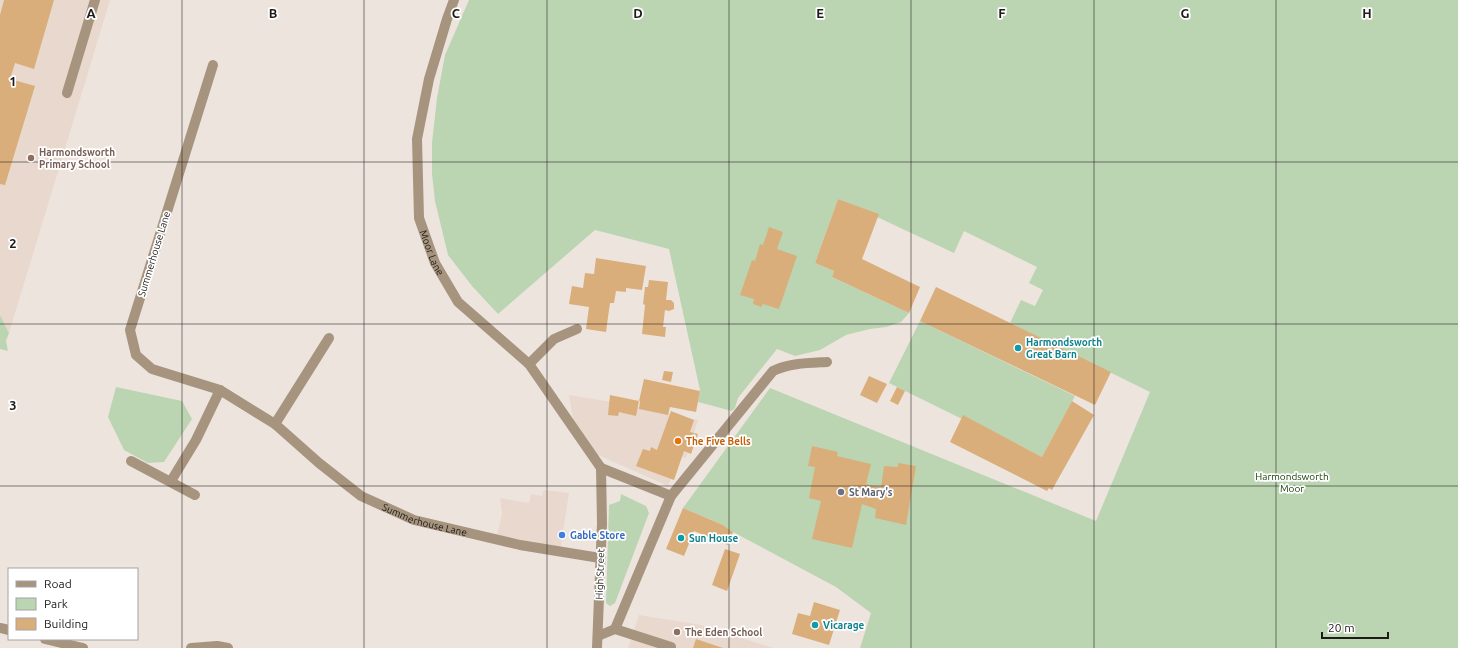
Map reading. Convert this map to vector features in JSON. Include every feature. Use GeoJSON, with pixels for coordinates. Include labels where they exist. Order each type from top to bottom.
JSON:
{"type":"FeatureCollection","features":[{"type":"Feature","properties":{"kind":"street"},"geometry":{"type":"LineString","coordinates":[[67,93],[95,0]]}},
{"type":"Feature","properties":{"kind":"street","name":"Moor Lane"},"geometry":{"type":"LineString","coordinates":[[454,0],[429,80],[417,139],[419,218],[435,263],[458,302],[529,364],[601,468]]}},
{"type":"Feature","properties":{"kind":"street","name":"Summerhouse Lane"},"geometry":{"type":"LineString","coordinates":[[213,65],[130,330],[136,355],[152,369],[220,390],[275,424],[319,463],[361,496],[414,520],[520,545],[600,558]]}},
{"type":"Feature","properties":{"kind":"street"},"geometry":{"type":"LineString","coordinates":[[529,364],[554,338],[577,329]]}},
{"type":"Feature","properties":{"kind":"street"},"geometry":{"type":"LineString","coordinates":[[275,424],[329,338]]}},
{"type":"Feature","properties":{"kind":"street"},"geometry":{"type":"LineString","coordinates":[[615,629],[671,496],[773,371],[783,366],[793,364],[827,362]]}},
{"type":"Feature","properties":{"kind":"street"},"geometry":{"type":"LineString","coordinates":[[171,481],[196,440],[220,390]]}},
{"type":"Feature","properties":{"kind":"street"},"geometry":{"type":"LineString","coordinates":[[132,461],[195,495]]}},
{"type":"Feature","properties":{"kind":"street"},"geometry":{"type":"LineString","coordinates":[[601,468],[671,496]]}},
{"type":"Feature","properties":{"kind":"street","name":"High Street"},"geometry":{"type":"LineString","coordinates":[[597,648],[602,524],[601,468]]}},
{"type":"Feature","properties":{"kind":"street"},"geometry":{"type":"LineString","coordinates":[[598,636],[615,629],[671,647],[670,648]]}},
{"type":"Feature","properties":{"kind":"street"},"geometry":{"type":"LineString","coordinates":[[49,640],[83,648]]}},
{"type":"Feature","properties":{"kind":"street"},"geometry":{"type":"LineString","coordinates":[[191,648],[217,646],[228,648]]}},
{"type":"Feature","properties":{"kind":"shaded area","name":"Harmondsworth Primary School"},"geometry":{"type":"Polygon","coordinates":[[[0,0],[110,0],[9,333],[0,315],[0,0]]]}},
{"type":"Feature","properties":{"kind":"shaded area"},"geometry":{"type":"Polygon","coordinates":[[[569,395],[636,406],[698,420],[686,458],[680,457],[668,486],[596,454],[574,425],[569,395]]]}},
{"type":"Feature","properties":{"kind":"shaded area"},"geometry":{"type":"Polygon","coordinates":[[[544,490],[569,493],[560,551],[497,535],[502,514],[500,498],[529,503],[531,494],[542,496],[544,490]]]}},
{"type":"Feature","properties":{"kind":"shaded area","name":"The Eden School"},"geometry":{"type":"Polygon","coordinates":[[[639,615],[701,625],[773,648],[628,648],[639,615]]]}},
{"type":"Feature","properties":{"kind":"green space","name":"Harmondsworth Moor"},"geometry":{"type":"Polygon","coordinates":[[[469,0],[1458,0],[1458,648],[860,648],[871,613],[836,587],[733,532],[723,525],[683,508],[770,388],[1096,521],[1150,392],[1010,323],[1021,300],[1035,306],[1043,290],[1029,283],[1037,267],[964,231],[954,253],[877,217],[878,214],[838,199],[815,263],[834,271],[832,277],[909,313],[901,322],[886,327],[846,335],[820,350],[795,356],[777,349],[738,398],[735,408],[732,411],[698,402],[700,390],[669,249],[595,230],[498,314],[472,286],[448,255],[435,201],[432,174],[432,143],[437,98],[445,55],[469,0]]]}},
{"type":"Feature","properties":{"kind":"green space"},"geometry":{"type":"Polygon","coordinates":[[[0,315],[9,333],[6,341],[8,351],[0,349],[0,315]]]}},
{"type":"Feature","properties":{"kind":"green space"},"geometry":{"type":"Polygon","coordinates":[[[920,321],[1075,396],[1042,457],[964,416],[962,419],[889,383],[920,321]]]}},
{"type":"Feature","properties":{"kind":"green space"},"geometry":{"type":"Polygon","coordinates":[[[116,387],[182,401],[192,419],[164,462],[148,463],[124,450],[108,417],[116,387]]]}},
{"type":"Feature","properties":{"kind":"green space"},"geometry":{"type":"Polygon","coordinates":[[[621,494],[646,506],[649,513],[615,603],[610,606],[606,603],[609,505],[620,501],[621,494]]]}},
{"type":"Feature","properties":{"kind":"building"},"geometry":{"type":"Polygon","coordinates":[[[4,0],[54,0],[34,69],[15,63],[10,79],[35,86],[5,185],[0,184],[0,15],[4,0]]]}},
{"type":"Feature","properties":{"kind":"building"},"geometry":{"type":"Polygon","coordinates":[[[838,199],[879,214],[862,259],[920,287],[909,313],[832,277],[834,271],[815,263],[838,199]]]}},
{"type":"Feature","properties":{"kind":"building"},"geometry":{"type":"Polygon","coordinates":[[[769,227],[783,232],[777,249],[797,256],[779,309],[763,304],[761,307],[753,304],[754,299],[740,295],[752,260],[755,261],[760,244],[763,245],[769,227]]]}},
{"type":"Feature","properties":{"kind":"building"},"geometry":{"type":"Polygon","coordinates":[[[596,258],[646,266],[642,290],[626,288],[626,292],[616,291],[614,303],[610,303],[606,332],[586,329],[589,307],[569,304],[572,286],[583,288],[585,273],[594,274],[596,258]]]}},
{"type":"Feature","properties":{"kind":"building"},"geometry":{"type":"Polygon","coordinates":[[[649,280],[668,282],[666,300],[671,300],[674,303],[674,309],[669,311],[665,310],[663,327],[666,327],[665,337],[642,334],[645,287],[648,287],[649,280]]]}},
{"type":"Feature","properties":{"kind":"building","name":"Harmondsworth Great Barn"},"geometry":{"type":"Polygon","coordinates":[[[936,287],[1111,372],[1095,405],[920,321],[936,287]]]}},
{"type":"Feature","properties":{"kind":"building"},"geometry":{"type":"Polygon","coordinates":[[[664,371],[673,372],[671,382],[662,380],[664,371]]]}},
{"type":"Feature","properties":{"kind":"building"},"geometry":{"type":"Polygon","coordinates":[[[869,376],[887,384],[877,403],[860,395],[869,376]]]}},
{"type":"Feature","properties":{"kind":"building"},"geometry":{"type":"Polygon","coordinates":[[[644,379],[700,391],[696,412],[670,407],[668,415],[639,409],[639,401],[644,379]]]}},
{"type":"Feature","properties":{"kind":"building"},"geometry":{"type":"Polygon","coordinates":[[[897,387],[905,391],[898,405],[890,401],[897,387]]]}},
{"type":"Feature","properties":{"kind":"building"},"geometry":{"type":"Polygon","coordinates":[[[610,395],[639,401],[636,416],[619,412],[618,416],[608,415],[610,395]]]}},
{"type":"Feature","properties":{"kind":"building"},"geometry":{"type":"Polygon","coordinates":[[[1072,401],[1094,415],[1052,490],[1049,488],[1047,491],[950,442],[963,415],[1042,457],[1072,401]]]}},
{"type":"Feature","properties":{"kind":"building","name":"The Five Bells"},"geometry":{"type":"Polygon","coordinates":[[[671,411],[694,420],[690,432],[698,434],[691,454],[684,451],[674,480],[636,466],[643,449],[650,451],[651,447],[657,450],[671,411]]]}},
{"type":"Feature","properties":{"kind":"building","name":"St Mary's"},"geometry":{"type":"Polygon","coordinates":[[[812,446],[838,452],[837,456],[871,464],[866,484],[874,486],[881,487],[884,466],[898,467],[898,463],[916,466],[906,525],[875,518],[876,509],[862,504],[852,548],[812,539],[821,501],[809,498],[815,467],[808,466],[812,446]]]}},
{"type":"Feature","properties":{"kind":"building","name":"Sun House"},"geometry":{"type":"Polygon","coordinates":[[[683,508],[723,525],[733,532],[728,545],[694,531],[684,556],[666,549],[683,508]]]}},
{"type":"Feature","properties":{"kind":"building"},"geometry":{"type":"Polygon","coordinates":[[[725,549],[740,554],[727,591],[712,585],[725,549]]]}},
{"type":"Feature","properties":{"kind":"building","name":"Vicarage"},"geometry":{"type":"Polygon","coordinates":[[[814,602],[840,610],[829,645],[792,634],[798,613],[810,616],[814,602]]]}},
{"type":"Feature","properties":{"kind":"building"},"geometry":{"type":"Polygon","coordinates":[[[696,639],[723,648],[693,648],[696,639]]]}},
{"type":"Feature","properties":{"kind":"place","name":"Harmondsworth Primary School"},"geometry":{"type":"Point","coordinates":[31,158]}},
{"type":"Feature","properties":{"kind":"place","name":"Harmondsworth Great Barn"},"geometry":{"type":"Point","coordinates":[1018,348]}},
{"type":"Feature","properties":{"kind":"place","name":"The Five Bells"},"geometry":{"type":"Point","coordinates":[678,441]}},
{"type":"Feature","properties":{"kind":"place","name":"St Mary's"},"geometry":{"type":"Point","coordinates":[841,492]}},
{"type":"Feature","properties":{"kind":"place","name":"Gable Store"},"geometry":{"type":"Point","coordinates":[562,535]}},
{"type":"Feature","properties":{"kind":"place","name":"Sun House"},"geometry":{"type":"Point","coordinates":[681,538]}},
{"type":"Feature","properties":{"kind":"place","name":"Vicarage"},"geometry":{"type":"Point","coordinates":[815,625]}},
{"type":"Feature","properties":{"kind":"place","name":"The Eden School"},"geometry":{"type":"Point","coordinates":[677,632]}}]}
